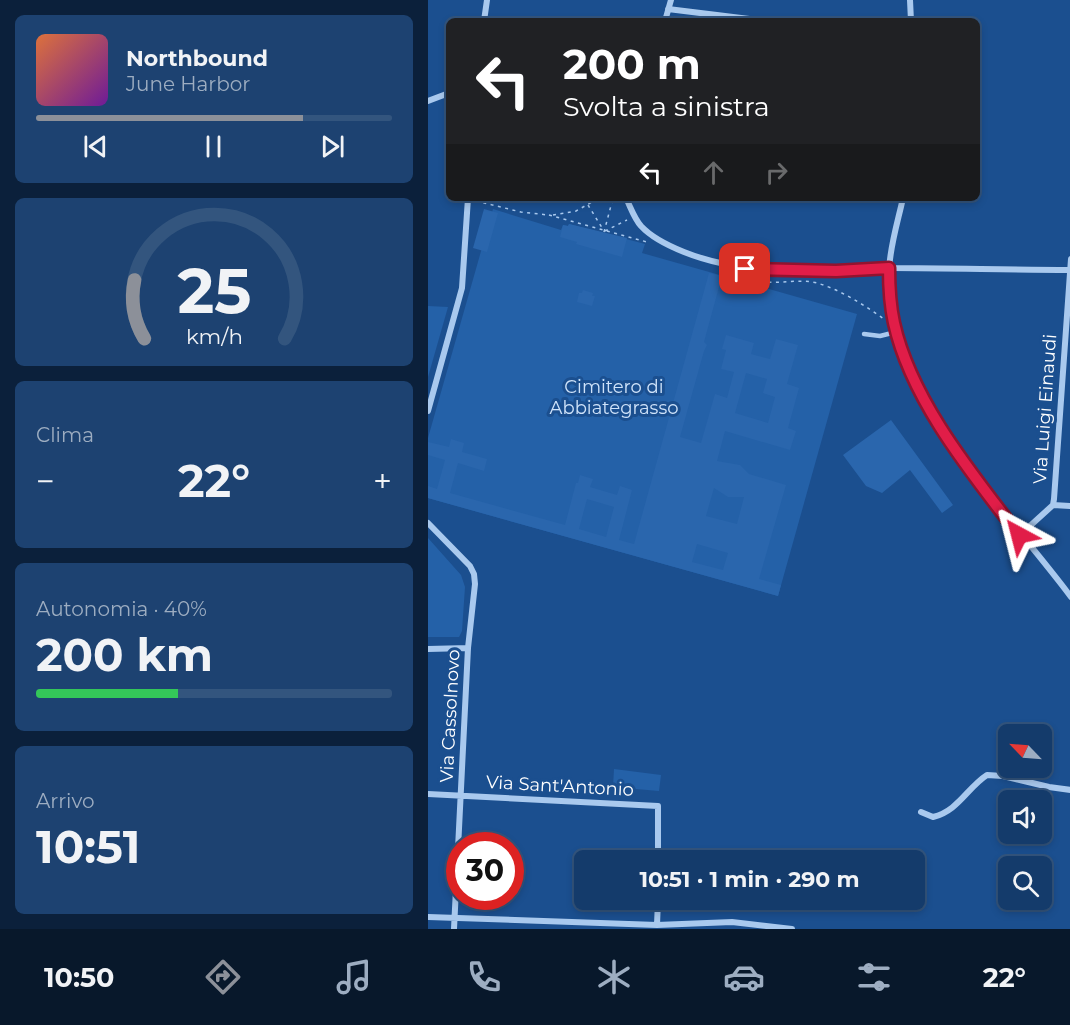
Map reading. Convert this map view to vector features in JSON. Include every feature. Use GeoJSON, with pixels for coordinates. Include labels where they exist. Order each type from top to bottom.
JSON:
{"type":"FeatureCollection","features":[{"type":"Feature","properties":{"kind":"street"},"geometry":{"type":"LineString","coordinates":[[484,18],[487,0]]}},
{"type":"Feature","properties":{"kind":"street"},"geometry":{"type":"LineString","coordinates":[[666,18],[671,0]]}},
{"type":"Feature","properties":{"kind":"street"},"geometry":{"type":"LineString","coordinates":[[910,0],[911,18]]}},
{"type":"Feature","properties":{"kind":"street"},"geometry":{"type":"LineString","coordinates":[[668,9],[741,18]]}},
{"type":"Feature","properties":{"kind":"street"},"geometry":{"type":"LineString","coordinates":[[428,101],[446,94]]}},
{"type":"Feature","properties":{"kind":"street"},"geometry":{"type":"LineString","coordinates":[[428,411],[462,288],[468,201]]}},
{"type":"Feature","properties":{"kind":"street"},"geometry":{"type":"LineString","coordinates":[[627,201],[634,217],[647,231],[671,247],[721,264],[756,269],[836,271],[889,268],[1070,270]]}},
{"type":"Feature","properties":{"kind":"street"},"geometry":{"type":"LineString","coordinates":[[902,201],[889,268],[892,316],[908,367],[928,405],[965,463],[1019,535],[1070,597]]}},
{"type":"Feature","properties":{"kind":"street","name":"Via Luigi Einaudi"},"geometry":{"type":"LineString","coordinates":[[1019,535],[1053,505],[1070,259]]}},
{"type":"Feature","properties":{"kind":"street"},"geometry":{"type":"LineString","coordinates":[[1053,505],[1070,506]]}},
{"type":"Feature","properties":{"kind":"street","name":"Via Cassolnovo"},"geometry":{"type":"LineString","coordinates":[[428,523],[470,566],[475,584],[468,648],[455,929]]}},
{"type":"Feature","properties":{"kind":"street"},"geometry":{"type":"LineString","coordinates":[[428,650],[468,648]]}},
{"type":"Feature","properties":{"kind":"street"},"geometry":{"type":"LineString","coordinates":[[921,812],[934,817],[947,812],[987,775],[1003,776],[1070,790]]}},
{"type":"Feature","properties":{"kind":"street","name":"Via Sant'Antonio"},"geometry":{"type":"LineString","coordinates":[[428,794],[658,806],[658,850]]}},
{"type":"Feature","properties":{"kind":"street"},"geometry":{"type":"LineString","coordinates":[[658,910],[658,925]]}},
{"type":"Feature","properties":{"kind":"street"},"geometry":{"type":"LineString","coordinates":[[428,917],[658,925],[732,922],[753,927],[792,929]]}},
{"type":"Feature","properties":{"kind":"lane"},"geometry":{"type":"LineString","coordinates":[[864,334],[880,336],[896,332]]}},
{"type":"Feature","properties":{"kind":"path"},"geometry":{"type":"LineString","coordinates":[[476,201],[521,212],[550,215],[604,232],[634,217]]}},
{"type":"Feature","properties":{"kind":"path"},"geometry":{"type":"LineString","coordinates":[[550,215],[576,211],[594,201]]}},
{"type":"Feature","properties":{"kind":"path"},"geometry":{"type":"LineString","coordinates":[[604,232],[612,201]]}},
{"type":"Feature","properties":{"kind":"path"},"geometry":{"type":"LineString","coordinates":[[588,205],[604,232]]}},
{"type":"Feature","properties":{"kind":"green space","name":"Cimitero di Abbiategrasso"},"geometry":{"type":"Polygon","coordinates":[[[493,209],[561,230],[563,225],[568,226],[569,224],[645,244],[642,253],[857,314],[778,596],[428,498],[428,438],[493,209]]]}},
{"type":"Feature","properties":{"kind":"green space"},"geometry":{"type":"Polygon","coordinates":[[[428,306],[448,307],[428,377],[428,306]]]}},
{"type":"Feature","properties":{"kind":"green space"},"geometry":{"type":"Polygon","coordinates":[[[428,538],[461,575],[465,587],[462,631],[459,637],[428,637],[428,538]]]}},
{"type":"Feature","properties":{"kind":"green space"},"geometry":{"type":"Polygon","coordinates":[[[614,769],[661,775],[659,791],[613,787],[614,769]]]}},
{"type":"Feature","properties":{"kind":"building"},"geometry":{"type":"Polygon","coordinates":[[[484,209],[498,213],[487,252],[473,248],[484,209]]]}},
{"type":"Feature","properties":{"kind":"building"},"geometry":{"type":"Polygon","coordinates":[[[569,224],[627,238],[622,257],[560,237],[563,225],[568,226],[569,224]]]}},
{"type":"Feature","properties":{"kind":"building"},"geometry":{"type":"Polygon","coordinates":[[[709,273],[722,276],[704,342],[707,345],[680,437],[701,443],[715,394],[727,398],[734,372],[721,369],[726,350],[722,349],[726,335],[754,343],[751,354],[770,359],[776,339],[798,345],[787,384],[799,388],[788,428],[796,431],[790,450],[725,431],[717,461],[740,465],[749,474],[786,485],[759,579],[781,585],[778,596],[428,498],[428,486],[437,489],[445,460],[428,455],[428,442],[449,447],[451,439],[464,443],[462,452],[487,459],[484,471],[458,463],[450,493],[565,525],[580,475],[593,479],[590,487],[617,495],[620,486],[632,490],[619,540],[634,544],[709,273]],[[746,373],[735,413],[768,423],[775,397],[763,393],[767,379],[746,373]],[[714,488],[706,516],[737,524],[744,497],[728,497],[714,488]],[[587,499],[579,529],[606,537],[614,507],[587,499]],[[697,544],[692,562],[723,570],[728,553],[697,544]]]}},
{"type":"Feature","properties":{"kind":"building"},"geometry":{"type":"Polygon","coordinates":[[[583,290],[595,296],[592,306],[577,302],[579,293],[583,290]]]}},
{"type":"Feature","properties":{"kind":"building"},"geometry":{"type":"Polygon","coordinates":[[[891,420],[953,505],[942,513],[910,470],[882,493],[866,486],[843,455],[891,420]]]}},
{"type":"Feature","properties":{"kind":"route"},"geometry":{"type":"LineString","coordinates":[[745,269],[836,271],[889,268],[892,316],[908,367],[950,440],[1019,535]]}}]}
